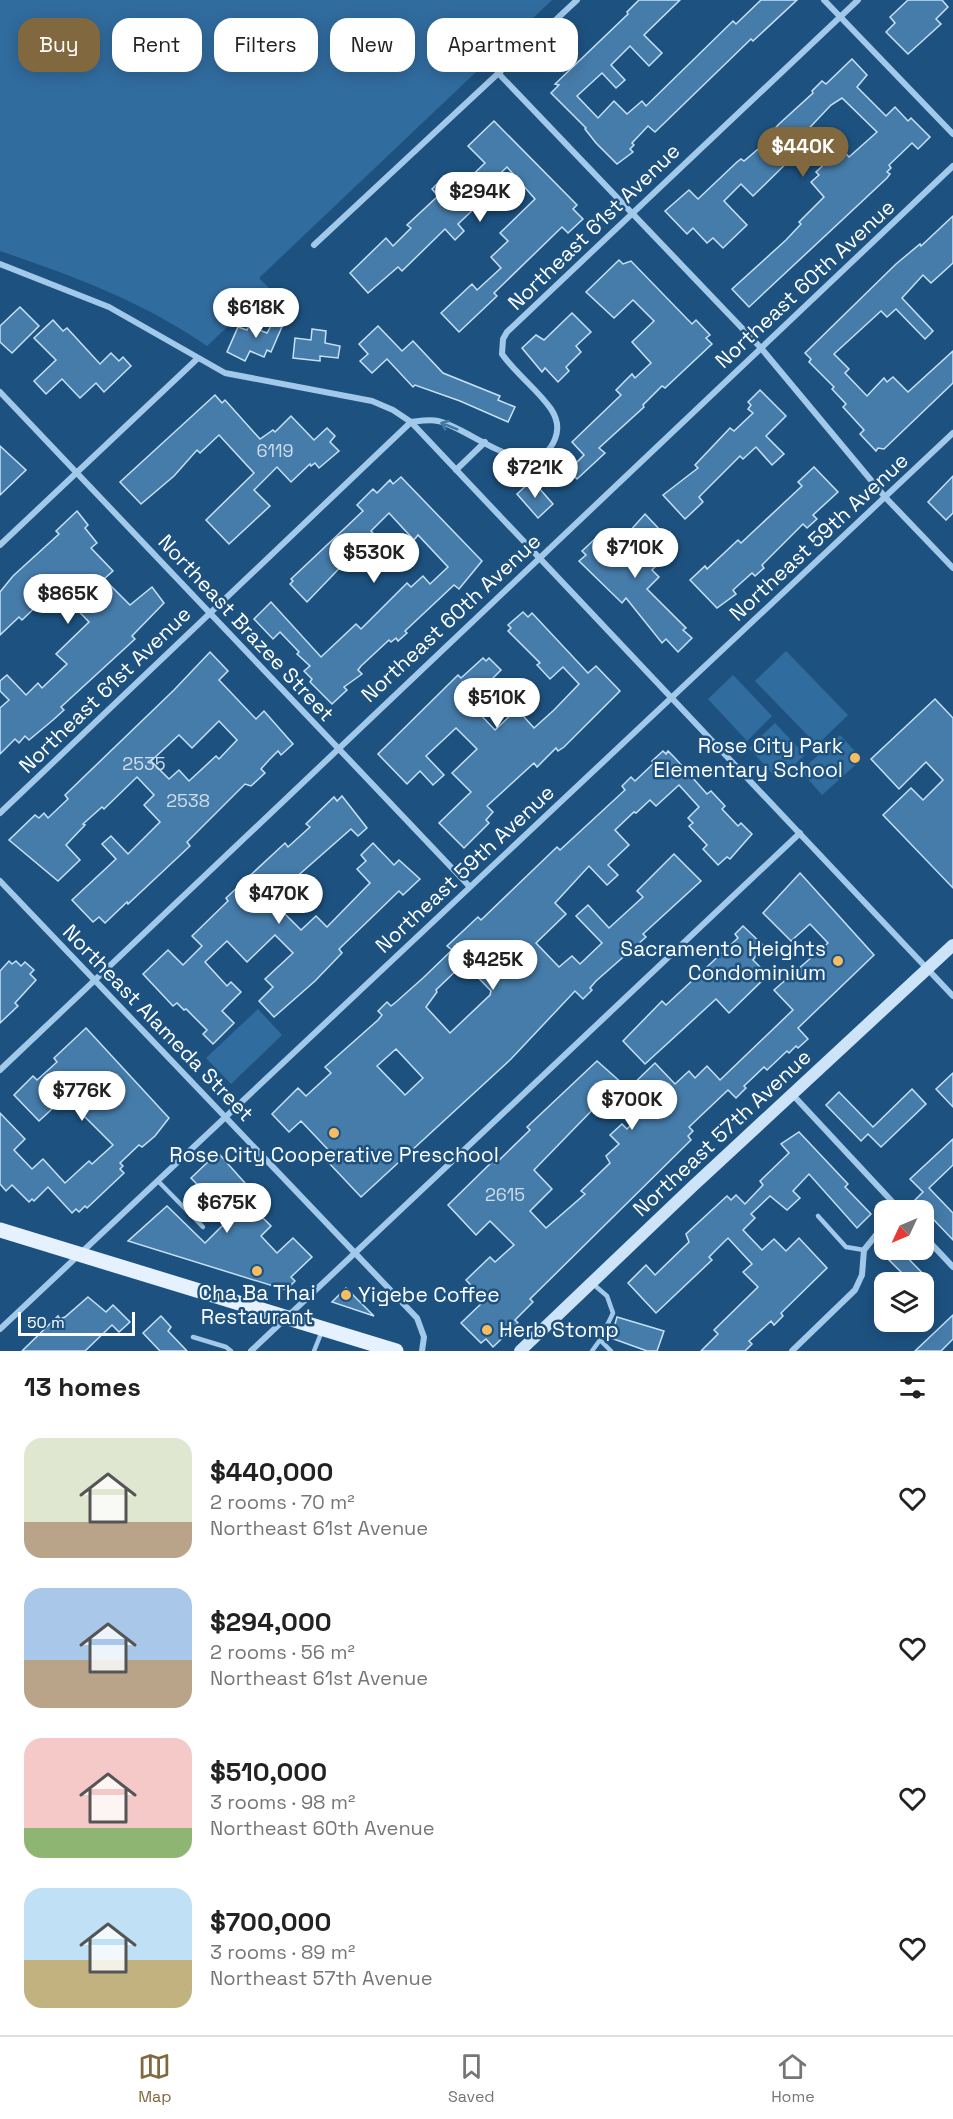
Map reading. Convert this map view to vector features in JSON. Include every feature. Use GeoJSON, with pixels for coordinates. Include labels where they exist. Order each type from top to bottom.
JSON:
{"type":"FeatureCollection","features":[{"type":"Feature","properties":{"kind":"main road","name":"Northeast 57th Avenue"},"geometry":{"type":"LineString","coordinates":[[520,1351],[953,945]]}},
{"type":"Feature","properties":{"kind":"main road"},"geometry":{"type":"LineString","coordinates":[[0,1230],[396,1351]]}},
{"type":"Feature","properties":{"kind":"street"},"geometry":{"type":"LineString","coordinates":[[314,245],[577,0]]}},
{"type":"Feature","properties":{"kind":"street"},"geometry":{"type":"LineString","coordinates":[[824,0],[953,134]]}},
{"type":"Feature","properties":{"kind":"street","name":"Northeast 61st Avenue"},"geometry":{"type":"LineString","coordinates":[[0,813],[411,422],[438,421],[486,442],[513,457],[528,460],[538,458],[553,445],[557,434],[555,416],[502,354],[503,339],[632,213],[858,0]]}},
{"type":"Feature","properties":{"kind":"street"},"geometry":{"type":"LineString","coordinates":[[498,74],[761,348],[885,497],[953,568]]}},
{"type":"Feature","properties":{"kind":"street","name":"Northeast 60th Avenue"},"geometry":{"type":"LineString","coordinates":[[0,1070],[953,166]]}},
{"type":"Feature","properties":{"kind":"street"},"geometry":{"type":"LineString","coordinates":[[0,264],[110,307],[170,339],[197,359],[219,371],[242,378],[346,395],[393,410],[411,422],[953,996]]}},
{"type":"Feature","properties":{"kind":"street"},"geometry":{"type":"LineString","coordinates":[[0,545],[197,359]]}},
{"type":"Feature","properties":{"kind":"street","name":"Northeast Brazee Street"},"geometry":{"type":"LineString","coordinates":[[0,393],[469,886]]}},
{"type":"Feature","properties":{"kind":"street","name":"Northeast 59th Avenue"},"geometry":{"type":"LineString","coordinates":[[0,1329],[953,433]]}},
{"type":"Feature","properties":{"kind":"street"},"geometry":{"type":"LineString","coordinates":[[456,470],[486,442]]}},
{"type":"Feature","properties":{"kind":"street"},"geometry":{"type":"LineString","coordinates":[[251,1351],[800,833]]}},
{"type":"Feature","properties":{"kind":"street","name":"Northeast Alameda Street"},"geometry":{"type":"LineString","coordinates":[[0,882],[417,1318],[424,1337],[422,1351]]}},
{"type":"Feature","properties":{"kind":"street"},"geometry":{"type":"LineString","coordinates":[[792,1094],[891,1200]]}},
{"type":"Feature","properties":{"kind":"street"},"geometry":{"type":"LineString","coordinates":[[792,1351],[855,1290],[862,1275],[864,1250],[874,1238]]}},
{"type":"Feature","properties":{"kind":"street"},"geometry":{"type":"LineString","coordinates":[[934,1247],[953,1267]]}},
{"type":"Feature","properties":{"kind":"lane"},"geometry":{"type":"LineString","coordinates":[[158,1181],[203,1227]]}},
{"type":"Feature","properties":{"kind":"lane"},"geometry":{"type":"LineString","coordinates":[[818,1216],[846,1247],[864,1250]]}},
{"type":"Feature","properties":{"kind":"lane"},"geometry":{"type":"LineString","coordinates":[[591,1282],[607,1296],[613,1313],[592,1351]]}},
{"type":"Feature","properties":{"kind":"lane"},"geometry":{"type":"LineString","coordinates":[[314,1351],[323,1328]]}},
{"type":"Feature","properties":{"kind":"lane"},"geometry":{"type":"LineString","coordinates":[[193,1337],[226,1347],[231,1351]]}},
{"type":"Feature","properties":{"kind":"lane"},"geometry":{"type":"LineString","coordinates":[[600,1340],[611,1351]]}},
{"type":"Feature","properties":{"kind":"shaded area"},"geometry":{"type":"Polygon","coordinates":[[[0,0],[552,0],[533,18],[427,18],[427,72],[476,72],[259,278],[269,288],[207,346],[158,316],[107,291],[0,251],[0,0]]]}},
{"type":"Feature","properties":{"kind":"shaded area"},"geometry":{"type":"Polygon","coordinates":[[[786,651],[848,715],[817,745],[755,681],[786,651]]]}},
{"type":"Feature","properties":{"kind":"shaded area"},"geometry":{"type":"Polygon","coordinates":[[[733,675],[772,716],[747,741],[708,699],[733,675]]]}},
{"type":"Feature","properties":{"kind":"shaded area"},"geometry":{"type":"Polygon","coordinates":[[[775,723],[805,755],[778,780],[749,748],[775,723]]]}},
{"type":"Feature","properties":{"kind":"shaded area"},"geometry":{"type":"Polygon","coordinates":[[[840,735],[862,759],[822,795],[801,771],[840,735]]]}},
{"type":"Feature","properties":{"kind":"shaded area"},"geometry":{"type":"Polygon","coordinates":[[[258,1009],[282,1035],[231,1084],[206,1058],[258,1009]]]}},
{"type":"Feature","properties":{"kind":"building"},"geometry":{"type":"Polygon","coordinates":[[[639,0],[680,0],[644,35],[662,53],[649,66],[630,46],[611,65],[625,80],[616,88],[602,73],[577,96],[598,118],[614,101],[627,114],[642,101],[646,106],[733,21],[736,24],[761,0],[797,0],[753,41],[751,39],[655,132],[648,126],[632,143],[634,145],[630,149],[633,152],[617,164],[596,143],[586,128],[551,93],[559,85],[555,84],[568,72],[578,72],[578,62],[628,14],[627,12],[639,0]]]}},
{"type":"Feature","properties":{"kind":"building"},"geometry":{"type":"Polygon","coordinates":[[[908,0],[942,0],[948,7],[936,19],[941,24],[908,54],[886,32],[895,23],[890,17],[908,0]]]}},
{"type":"Feature","properties":{"kind":"building"},"geometry":{"type":"Polygon","coordinates":[[[852,59],[867,75],[857,87],[886,116],[895,107],[908,121],[911,118],[930,137],[918,149],[912,143],[889,165],[891,168],[887,172],[890,174],[887,178],[749,307],[732,289],[786,240],[801,224],[799,222],[824,197],[811,182],[819,175],[816,172],[841,148],[849,157],[877,132],[842,98],[831,105],[798,140],[804,146],[753,196],[741,184],[724,201],[747,225],[723,248],[713,238],[707,243],[693,228],[687,234],[665,211],[689,190],[698,199],[737,162],[741,159],[744,161],[764,144],[762,142],[813,93],[812,91],[822,81],[826,84],[852,59]]]}},
{"type":"Feature","properties":{"kind":"building"},"geometry":{"type":"Polygon","coordinates":[[[494,121],[577,205],[573,209],[583,219],[568,233],[562,227],[494,293],[497,296],[459,332],[441,313],[472,284],[477,290],[501,268],[491,257],[508,241],[500,233],[535,199],[507,167],[473,199],[478,205],[458,224],[464,231],[455,240],[445,229],[402,271],[398,267],[368,293],[350,273],[386,238],[393,246],[411,228],[407,225],[438,196],[432,189],[441,180],[445,185],[454,179],[461,186],[485,163],[468,146],[494,121]]]}},
{"type":"Feature","properties":{"kind":"building"},"geometry":{"type":"Polygon","coordinates":[[[953,216],[953,263],[931,283],[923,275],[902,298],[933,331],[925,339],[896,309],[887,317],[881,311],[834,354],[849,369],[845,373],[867,396],[884,378],[887,382],[893,377],[908,392],[953,351],[953,383],[884,449],[878,448],[876,451],[860,434],[864,430],[843,407],[846,404],[832,389],[834,387],[809,362],[811,359],[805,353],[896,264],[920,244],[921,246],[953,216]]]}},
{"type":"Feature","properties":{"kind":"building"},"geometry":{"type":"Polygon","coordinates":[[[619,260],[623,264],[631,261],[692,324],[696,320],[710,335],[706,338],[712,344],[665,388],[662,386],[643,405],[644,407],[599,448],[605,453],[577,479],[569,470],[584,455],[572,442],[621,395],[616,390],[632,374],[635,378],[651,363],[632,342],[654,321],[633,300],[614,318],[586,292],[619,260]]]}},
{"type":"Feature","properties":{"kind":"building"},"geometry":{"type":"Polygon","coordinates":[[[20,307],[39,326],[12,353],[0,342],[0,326],[20,307]]]}},
{"type":"Feature","properties":{"kind":"building"},"geometry":{"type":"Polygon","coordinates":[[[279,311],[287,315],[271,352],[267,350],[264,357],[250,351],[245,361],[227,352],[238,327],[247,330],[249,326],[267,333],[279,311]]]}},
{"type":"Feature","properties":{"kind":"building"},"geometry":{"type":"Polygon","coordinates":[[[572,313],[591,332],[576,346],[581,352],[566,367],[569,371],[558,382],[545,368],[542,372],[522,348],[536,335],[544,340],[572,313]]]}},
{"type":"Feature","properties":{"kind":"building"},"geometry":{"type":"Polygon","coordinates":[[[53,320],[63,331],[67,328],[100,364],[111,353],[119,361],[123,357],[131,366],[104,392],[96,383],[80,398],[62,379],[46,394],[34,381],[56,360],[34,338],[53,320]]]}},
{"type":"Feature","properties":{"kind":"building"},"geometry":{"type":"Polygon","coordinates":[[[378,326],[402,351],[413,341],[443,373],[500,396],[498,400],[515,407],[508,422],[460,401],[415,385],[413,387],[387,359],[372,373],[360,361],[368,354],[359,344],[378,326]]]}},
{"type":"Feature","properties":{"kind":"building"},"geometry":{"type":"Polygon","coordinates":[[[312,329],[326,331],[325,343],[340,346],[338,358],[320,356],[320,361],[293,358],[295,338],[311,340],[312,329]]]}},
{"type":"Feature","properties":{"kind":"building"},"geometry":{"type":"Polygon","coordinates":[[[760,390],[786,416],[766,436],[784,454],[772,465],[756,447],[743,459],[740,456],[699,497],[703,502],[685,519],[663,495],[698,468],[695,465],[730,428],[734,431],[753,413],[748,409],[751,405],[748,402],[760,390]]]}},
{"type":"Feature","properties":{"kind":"building"},"geometry":{"type":"Polygon","coordinates":[[[215,395],[222,403],[225,400],[260,439],[273,430],[275,432],[291,416],[314,440],[327,428],[335,436],[330,442],[339,451],[319,468],[315,463],[311,466],[310,464],[291,482],[277,467],[254,490],[270,506],[229,544],[206,520],[254,473],[219,435],[200,453],[197,450],[174,476],[141,504],[120,482],[215,395]]]}},
{"type":"Feature","properties":{"kind":"building"},"geometry":{"type":"Polygon","coordinates":[[[0,446],[26,470],[0,495],[0,446]]]}},
{"type":"Feature","properties":{"kind":"building"},"geometry":{"type":"Polygon","coordinates":[[[814,467],[838,492],[813,515],[817,519],[807,528],[803,524],[762,565],[764,568],[755,576],[752,573],[733,590],[736,594],[717,608],[690,580],[705,566],[707,569],[738,540],[741,543],[802,486],[798,482],[814,467]]]}},
{"type":"Feature","properties":{"kind":"building"},"geometry":{"type":"Polygon","coordinates":[[[953,476],[953,513],[946,520],[928,502],[953,476]]]}},
{"type":"Feature","properties":{"kind":"building"},"geometry":{"type":"Polygon","coordinates":[[[401,477],[482,561],[459,589],[454,585],[405,631],[407,633],[398,641],[396,638],[391,642],[389,640],[361,666],[358,670],[362,674],[344,687],[347,690],[332,704],[310,682],[312,679],[304,671],[310,666],[297,654],[299,652],[280,632],[273,639],[254,619],[271,602],[321,657],[356,624],[361,629],[407,583],[411,587],[423,576],[430,584],[448,567],[418,535],[414,540],[389,513],[371,531],[393,554],[375,570],[368,562],[365,565],[354,553],[307,602],[290,584],[293,581],[291,579],[363,511],[357,505],[373,489],[377,493],[390,480],[393,484],[401,477]]]}},
{"type":"Feature","properties":{"kind":"building"},"geometry":{"type":"Polygon","coordinates":[[[532,480],[553,504],[538,518],[517,494],[532,480]]]}},
{"type":"Feature","properties":{"kind":"building"},"geometry":{"type":"Polygon","coordinates":[[[77,511],[88,525],[85,528],[97,543],[91,548],[113,571],[104,579],[130,605],[152,587],[164,603],[132,636],[135,639],[61,707],[64,710],[29,740],[25,736],[19,743],[15,739],[0,754],[0,708],[9,700],[0,691],[0,681],[7,675],[26,695],[38,683],[42,688],[67,664],[56,654],[89,622],[65,597],[57,605],[48,595],[22,620],[19,617],[0,635],[0,592],[13,576],[59,534],[56,531],[77,511]]]}},
{"type":"Feature","properties":{"kind":"building"},"geometry":{"type":"Polygon","coordinates":[[[645,514],[661,531],[643,548],[658,564],[652,570],[659,577],[647,589],[686,628],[683,630],[692,638],[678,652],[666,639],[662,643],[626,598],[622,603],[579,561],[586,555],[582,551],[597,537],[613,550],[645,514]]]}},
{"type":"Feature","properties":{"kind":"building"},"geometry":{"type":"Polygon","coordinates":[[[523,612],[528,617],[532,613],[588,673],[596,666],[620,691],[564,747],[558,751],[556,748],[537,767],[534,763],[487,806],[493,812],[486,820],[489,823],[464,848],[439,823],[471,792],[452,773],[477,749],[456,728],[426,756],[444,775],[433,785],[420,771],[407,784],[378,754],[458,675],[461,678],[483,658],[486,661],[489,658],[501,670],[477,694],[485,704],[477,711],[495,730],[517,709],[534,728],[554,710],[579,684],[563,667],[550,679],[537,665],[540,663],[508,631],[511,628],[508,625],[523,612]]]}},
{"type":"Feature","properties":{"kind":"building"},"geometry":{"type":"Polygon","coordinates":[[[210,652],[228,671],[219,680],[256,719],[264,711],[293,744],[281,755],[278,751],[261,769],[265,773],[251,786],[245,784],[187,842],[190,846],[128,904],[127,902],[105,923],[99,917],[93,922],[72,900],[116,859],[102,844],[111,836],[128,854],[160,822],[144,805],[154,795],[137,777],[104,809],[102,807],[83,824],[85,825],[66,845],[80,860],[58,881],[9,840],[35,815],[39,818],[44,813],[48,818],[68,799],[65,795],[210,652]],[[219,721],[192,748],[179,735],[151,761],[169,779],[179,770],[189,781],[216,756],[219,759],[237,740],[219,721]]]}},
{"type":"Feature","properties":{"kind":"building"},"geometry":{"type":"Polygon","coordinates":[[[935,699],[953,718],[953,888],[883,815],[911,788],[923,800],[943,780],[926,762],[899,789],[871,759],[935,699]]]}},
{"type":"Feature","properties":{"kind":"building"},"geometry":{"type":"Polygon","coordinates":[[[663,751],[666,754],[668,751],[707,794],[711,791],[725,806],[722,809],[738,826],[741,823],[752,834],[730,859],[727,857],[718,865],[703,849],[707,845],[689,826],[693,823],[688,818],[699,807],[679,785],[656,806],[650,800],[636,813],[634,812],[615,830],[629,845],[608,865],[618,875],[607,885],[589,866],[555,903],[566,914],[536,943],[559,967],[572,956],[580,964],[602,943],[576,916],[588,905],[609,928],[643,897],[637,891],[674,854],[701,881],[643,934],[646,937],[596,981],[590,988],[592,990],[583,999],[575,991],[511,1059],[361,1197],[329,1163],[335,1157],[301,1121],[289,1132],[272,1114],[298,1088],[306,1096],[331,1073],[325,1067],[378,1020],[382,1015],[378,1011],[387,1002],[391,1006],[423,978],[452,950],[447,946],[478,917],[481,920],[557,847],[560,850],[625,790],[622,786],[631,777],[635,781],[654,763],[652,761],[663,751]],[[464,963],[436,990],[437,992],[426,1007],[450,1033],[490,995],[491,991],[464,963]],[[396,1049],[377,1066],[405,1095],[423,1078],[396,1049]]]}},
{"type":"Feature","properties":{"kind":"building"},"geometry":{"type":"Polygon","coordinates":[[[342,796],[367,828],[358,836],[351,829],[285,887],[289,891],[275,904],[301,930],[316,916],[327,927],[370,883],[357,869],[366,861],[361,855],[373,843],[394,865],[399,860],[420,879],[403,895],[399,891],[339,949],[342,953],[315,981],[274,1017],[259,1001],[273,987],[265,979],[293,953],[275,935],[247,962],[227,941],[205,962],[227,986],[231,982],[241,992],[222,1011],[234,1023],[213,1044],[203,1034],[207,1030],[186,1009],[184,1010],[177,1003],[173,1006],[143,974],[168,950],[183,965],[202,946],[192,936],[228,901],[226,898],[285,843],[288,847],[310,827],[306,824],[334,797],[337,801],[342,796]]]}},
{"type":"Feature","properties":{"kind":"building"},"geometry":{"type":"Polygon","coordinates":[[[800,873],[874,955],[798,1028],[808,1039],[798,1048],[796,1046],[789,1053],[787,1051],[767,1070],[764,1067],[744,1086],[746,1088],[736,1098],[728,1090],[689,1127],[693,1131],[688,1136],[691,1140],[530,1299],[533,1302],[515,1320],[518,1323],[493,1347],[486,1339],[481,1343],[461,1323],[485,1300],[466,1280],[490,1257],[495,1262],[514,1245],[490,1221],[476,1235],[448,1205],[493,1161],[495,1164],[530,1130],[527,1127],[597,1061],[624,1085],[603,1105],[600,1102],[534,1170],[552,1189],[530,1211],[546,1228],[585,1194],[581,1191],[610,1163],[606,1156],[619,1144],[610,1135],[622,1124],[627,1129],[644,1112],[625,1092],[655,1063],[675,1084],[689,1071],[695,1078],[707,1066],[720,1080],[793,1010],[774,990],[828,943],[810,924],[791,941],[763,913],[800,873]]]}},
{"type":"Feature","properties":{"kind":"building"},"geometry":{"type":"Polygon","coordinates":[[[743,926],[763,945],[753,960],[768,975],[729,1013],[716,999],[645,1064],[623,1041],[662,1001],[666,1005],[738,938],[735,934],[743,926]]]}},
{"type":"Feature","properties":{"kind":"building"},"geometry":{"type":"Polygon","coordinates":[[[9,961],[12,964],[16,961],[21,966],[25,962],[34,970],[30,974],[36,980],[15,1003],[18,1006],[0,1023],[0,971],[9,961]]]}},
{"type":"Feature","properties":{"kind":"building"},"geometry":{"type":"Polygon","coordinates":[[[86,1028],[169,1118],[155,1136],[142,1147],[139,1145],[120,1163],[123,1166],[120,1169],[124,1173],[87,1208],[85,1206],[79,1212],[76,1209],[72,1213],[48,1187],[34,1201],[32,1199],[29,1202],[12,1185],[6,1191],[0,1184],[0,1113],[25,1139],[14,1150],[32,1169],[43,1159],[65,1183],[89,1161],[92,1164],[113,1145],[65,1097],[39,1121],[14,1095],[33,1076],[37,1080],[57,1062],[54,1058],[86,1028]]]}},
{"type":"Feature","properties":{"kind":"building"},"geometry":{"type":"Polygon","coordinates":[[[953,1073],[953,1107],[936,1089],[953,1073]]]}},
{"type":"Feature","properties":{"kind":"building"},"geometry":{"type":"Polygon","coordinates":[[[912,1089],[926,1104],[881,1147],[868,1134],[861,1141],[826,1105],[839,1092],[873,1127],[912,1089]]]}},
{"type":"Feature","properties":{"kind":"building"},"geometry":{"type":"Polygon","coordinates":[[[799,1132],[848,1184],[845,1187],[871,1214],[857,1228],[809,1174],[793,1191],[800,1198],[787,1210],[770,1196],[751,1214],[755,1218],[743,1230],[762,1250],[774,1239],[786,1251],[799,1238],[827,1268],[781,1313],[783,1316],[774,1325],[771,1321],[749,1341],[752,1344],[745,1351],[701,1351],[718,1334],[714,1330],[758,1287],[743,1272],[752,1264],[728,1238],[709,1257],[712,1260],[656,1313],[628,1283],[646,1265],[655,1275],[689,1242],[686,1234],[727,1196],[731,1200],[736,1195],[745,1204],[763,1185],[760,1181],[789,1153],[781,1144],[799,1132]]]}},
{"type":"Feature","properties":{"kind":"building"},"geometry":{"type":"Polygon","coordinates":[[[953,1139],[953,1165],[929,1188],[953,1213],[953,1240],[934,1220],[934,1200],[915,1200],[923,1192],[910,1179],[953,1139]]]}},
{"type":"Feature","properties":{"kind":"building"},"geometry":{"type":"Polygon","coordinates":[[[220,1155],[253,1192],[245,1200],[271,1226],[261,1236],[277,1253],[293,1238],[312,1257],[291,1277],[295,1281],[286,1290],[128,1241],[167,1206],[205,1243],[230,1218],[191,1178],[212,1158],[214,1160],[220,1155]]]}},
{"type":"Feature","properties":{"kind":"building"},"geometry":{"type":"Polygon","coordinates":[[[889,1260],[910,1260],[921,1272],[901,1272],[889,1260]]]}},
{"type":"Feature","properties":{"kind":"building","name":"Yigebe Coffee"},"geometry":{"type":"Polygon","coordinates":[[[346,1288],[374,1316],[332,1302],[346,1288]]]}},
{"type":"Feature","properties":{"kind":"building"},"geometry":{"type":"Polygon","coordinates":[[[88,1297],[106,1312],[113,1305],[130,1322],[119,1332],[112,1325],[85,1351],[22,1351],[58,1316],[60,1319],[65,1317],[88,1297]]]}},
{"type":"Feature","properties":{"kind":"building"},"geometry":{"type":"Polygon","coordinates":[[[953,1315],[953,1339],[941,1351],[915,1351],[953,1315]]]}},
{"type":"Feature","properties":{"kind":"building"},"geometry":{"type":"Polygon","coordinates":[[[161,1316],[171,1327],[168,1331],[187,1351],[160,1351],[143,1333],[161,1316]]]}},
{"type":"Feature","properties":{"kind":"building"},"geometry":{"type":"Polygon","coordinates":[[[617,1317],[664,1331],[657,1351],[647,1351],[611,1338],[617,1317]]]}},
{"type":"Feature","properties":{"kind":"place","name":"Rose City Park Elementary School"},"geometry":{"type":"Point","coordinates":[855,758]}},
{"type":"Feature","properties":{"kind":"place","name":"Sacramento Heights Condominium"},"geometry":{"type":"Point","coordinates":[838,961]}},
{"type":"Feature","properties":{"kind":"place","name":"Rose City Cooperative Preschool"},"geometry":{"type":"Point","coordinates":[334,1133]}},
{"type":"Feature","properties":{"kind":"place","name":"Cha Ba Thai Restaurant"},"geometry":{"type":"Point","coordinates":[257,1271]}},
{"type":"Feature","properties":{"kind":"place","name":"Yigebe Coffee"},"geometry":{"type":"Point","coordinates":[346,1295]}},
{"type":"Feature","properties":{"kind":"place","name":"Herb Stomp"},"geometry":{"type":"Point","coordinates":[487,1330]}}]}
